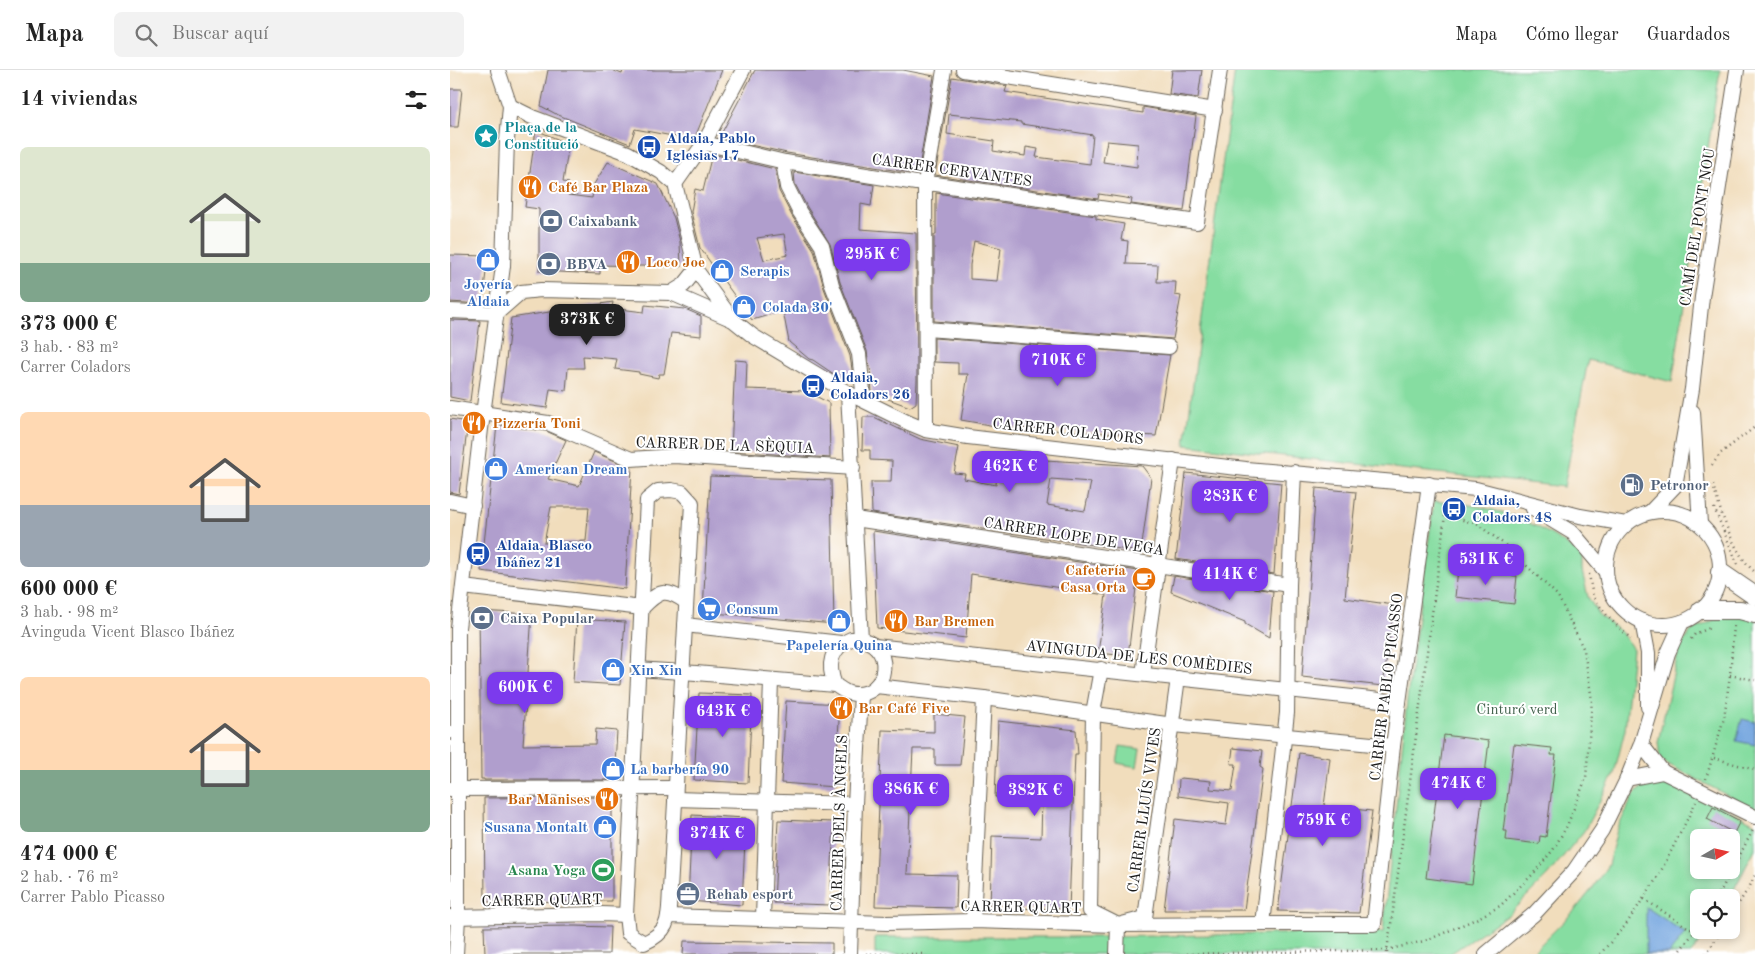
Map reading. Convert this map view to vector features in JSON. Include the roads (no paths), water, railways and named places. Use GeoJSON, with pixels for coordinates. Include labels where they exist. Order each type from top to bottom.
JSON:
{"type":"FeatureCollection","features":[{"type":"Feature","properties":{"kind":"main road"},"geometry":{"type":"LineString","coordinates":[[1720,572],[1755,596]]}},
{"type":"Feature","properties":{"kind":"main road"},"geometry":{"type":"LineString","coordinates":[[1701,610],[1740,610],[1755,614]]}},
{"type":"Feature","properties":{"kind":"street"},"geometry":{"type":"LineString","coordinates":[[456,954],[453,920],[454,627],[463,587],[483,414],[503,266],[507,140],[510,106],[498,70]]}},
{"type":"Feature","properties":{"kind":"street"},"geometry":{"type":"LineString","coordinates":[[675,184],[704,143],[743,70]]}},
{"type":"Feature","properties":{"kind":"street"},"geometry":{"type":"LineString","coordinates":[[926,430],[925,183],[944,70]]}},
{"type":"Feature","properties":{"kind":"street"},"geometry":{"type":"LineString","coordinates":[[963,70],[1215,110],[1220,70]]}},
{"type":"Feature","properties":{"kind":"street","name":"CAMÍ DEL PONT NOU"},"geometry":{"type":"LineString","coordinates":[[1650,512],[1675,486],[1692,389],[1702,297],[1737,70]]}},
{"type":"Feature","properties":{"kind":"street"},"geometry":{"type":"LineString","coordinates":[[510,106],[532,117],[628,154],[661,172],[675,184],[696,270],[732,320]]}},
{"type":"Feature","properties":{"kind":"street","name":"CARRER CERVANTES"},"geometry":{"type":"LineString","coordinates":[[704,143],[785,162],[1197,222],[1215,110]]}},
{"type":"Feature","properties":{"kind":"street"},"geometry":{"type":"LineString","coordinates":[[785,162],[787,187],[798,211],[822,246],[832,285],[859,354],[864,400]]}},
{"type":"Feature","properties":{"kind":"street"},"geometry":{"type":"LineString","coordinates":[[450,311],[497,313],[521,292],[511,280],[503,251]]}},
{"type":"Feature","properties":{"kind":"street"},"geometry":{"type":"LineString","coordinates":[[671,294],[684,285],[696,270]]}},
{"type":"Feature","properties":{"kind":"street","name":"CARRER COLADORS"},"geometry":{"type":"LineString","coordinates":[[521,292],[541,290],[671,294],[732,320],[753,336],[848,393],[926,430],[968,437],[1173,460],[1476,489],[1580,516],[1626,524]]}},
{"type":"Feature","properties":{"kind":"street"},"geometry":{"type":"LineString","coordinates":[[926,329],[1169,346]]}},
{"type":"Feature","properties":{"kind":"street","name":"CAMÍ DEL PONT NOU"},"geometry":{"type":"LineString","coordinates":[[1692,389],[1700,524]]}},
{"type":"Feature","properties":{"kind":"street"},"geometry":{"type":"LineString","coordinates":[[848,393],[861,639]]}},
{"type":"Feature","properties":{"kind":"street","name":"CARRER DE LA SÈQUIA"},"geometry":{"type":"LineString","coordinates":[[450,408],[548,423],[631,459],[675,456],[853,468]]}},
{"type":"Feature","properties":{"kind":"street"},"geometry":{"type":"LineString","coordinates":[[1143,674],[1173,460]]}},
{"type":"Feature","properties":{"kind":"street"},"geometry":{"type":"LineString","coordinates":[[1263,924],[1285,735],[1294,472]]}},
{"type":"Feature","properties":{"kind":"street","name":"CARRER PABLO PICASSO"},"geometry":{"type":"LineString","coordinates":[[1374,924],[1399,702],[1429,484]]}},
{"type":"Feature","properties":{"kind":"street"},"geometry":{"type":"LineString","coordinates":[[658,491],[682,492],[692,503],[686,602],[668,924],[644,949],[628,932],[626,915],[647,500],[658,491]]}},
{"type":"Feature","properties":{"kind":"street"},"geometry":{"type":"LineString","coordinates":[[1519,500],[1572,533],[1606,572]]}},
{"type":"Feature","properties":{"kind":"street"},"geometry":{"type":"LineString","coordinates":[[450,502],[473,506]]}},
{"type":"Feature","properties":{"kind":"street"},"geometry":{"type":"LineString","coordinates":[[1668,511],[1685,515],[1700,524],[1712,538],[1719,555],[1720,572],[1717,586],[1711,599],[1701,610],[1682,622],[1655,624],[1642,621],[1628,613],[1617,602],[1610,587],[1606,572],[1608,554],[1614,538],[1626,524],[1650,512],[1668,511]]}},
{"type":"Feature","properties":{"kind":"street","name":"CARRER LOPE DE VEGA"},"geometry":{"type":"LineString","coordinates":[[855,518],[1289,585]]}},
{"type":"Feature","properties":{"kind":"street"},"geometry":{"type":"LineString","coordinates":[[463,587],[642,608]]}},
{"type":"Feature","properties":{"kind":"street"},"geometry":{"type":"LineString","coordinates":[[642,608],[656,594],[676,595],[686,602]]}},
{"type":"Feature","properties":{"kind":"street"},"geometry":{"type":"LineString","coordinates":[[1642,621],[1648,653],[1648,724]]}},
{"type":"Feature","properties":{"kind":"street"},"geometry":{"type":"LineString","coordinates":[[1486,954],[1534,914],[1574,871],[1602,830],[1627,779],[1641,744],[1668,653],[1682,622]]}},
{"type":"Feature","properties":{"kind":"street"},"geometry":{"type":"LineString","coordinates":[[685,625],[841,643]]}},
{"type":"Feature","properties":{"kind":"street"},"geometry":{"type":"LineString","coordinates":[[638,669],[835,686],[848,693],[861,694],[876,686],[882,677],[884,669],[883,656],[867,640],[851,639],[841,643],[834,651],[832,663],[832,677],[835,686]]}},
{"type":"Feature","properties":{"kind":"street","name":"AVINGUDA DE LES COMÈDIES"},"geometry":{"type":"LineString","coordinates":[[875,646],[1399,702]]}},
{"type":"Feature","properties":{"kind":"street"},"geometry":{"type":"LineString","coordinates":[[1101,670],[1093,713],[1090,910],[1118,925],[1118,954]]}},
{"type":"Feature","properties":{"kind":"street","name":"CARRER LLUÍS VIVES"},"geometry":{"type":"LineString","coordinates":[[1118,925],[1145,918],[1178,678]]}},
{"type":"Feature","properties":{"kind":"street"},"geometry":{"type":"LineString","coordinates":[[763,918],[771,681]]}},
{"type":"Feature","properties":{"kind":"street"},"geometry":{"type":"LineString","coordinates":[[876,686],[984,698],[1173,725],[1394,746]]}},
{"type":"Feature","properties":{"kind":"street","name":"CARRER DELS ÀNGELS"},"geometry":{"type":"LineString","coordinates":[[850,954],[861,694]]}},
{"type":"Feature","properties":{"kind":"street"},"geometry":{"type":"LineString","coordinates":[[973,921],[984,698]]}},
{"type":"Feature","properties":{"kind":"street"},"geometry":{"type":"LineString","coordinates":[[1641,744],[1663,772],[1755,817]]}},
{"type":"Feature","properties":{"kind":"street"},"geometry":{"type":"LineString","coordinates":[[1627,779],[1663,772]]}},
{"type":"Feature","properties":{"kind":"street"},"geometry":{"type":"LineString","coordinates":[[454,789],[633,788],[767,801],[855,804]]}},
{"type":"Feature","properties":{"kind":"street","name":"CARRER QUART"},"geometry":{"type":"LineString","coordinates":[[453,920],[602,914],[626,915]]}},
{"type":"Feature","properties":{"kind":"street","name":"CARRER QUART"},"geometry":{"type":"LineString","coordinates":[[668,916],[887,923],[973,921],[1118,925],[1374,924]]}},
{"type":"Feature","properties":{"kind":"street"},"geometry":{"type":"LineString","coordinates":[[453,920],[462,954]]}},
{"type":"Feature","properties":{"kind":"water"},"geometry":{"type":"Polygon","coordinates":[[[1742,719],[1755,722],[1755,745],[1736,741],[1742,719]]]}},
{"type":"Feature","properties":{"kind":"water"},"geometry":{"type":"Polygon","coordinates":[[[1646,907],[1685,933],[1669,954],[1646,954],[1646,907]]]}},
{"type":"Feature","properties":{"kind":"place","name":"Plaça de la Constitució"},"geometry":{"type":"Point","coordinates":[486,136]}},
{"type":"Feature","properties":{"kind":"place","name":"Aldaia, Pablo Iglesias 17"},"geometry":{"type":"Point","coordinates":[649,147]}},
{"type":"Feature","properties":{"kind":"place","name":"Café Bar Plaza"},"geometry":{"type":"Point","coordinates":[530,187]}},
{"type":"Feature","properties":{"kind":"place","name":"Caixabank"},"geometry":{"type":"Point","coordinates":[551,221]}},
{"type":"Feature","properties":{"kind":"place","name":"Joyería Aldaia"},"geometry":{"type":"Point","coordinates":[488,260]}},
{"type":"Feature","properties":{"kind":"place","name":"Loco Joe"},"geometry":{"type":"Point","coordinates":[628,262]}},
{"type":"Feature","properties":{"kind":"place","name":"BBVA"},"geometry":{"type":"Point","coordinates":[549,264]}},
{"type":"Feature","properties":{"kind":"place","name":"Serapis"},"geometry":{"type":"Point","coordinates":[722,271]}},
{"type":"Feature","properties":{"kind":"place","name":"Colada 30'"},"geometry":{"type":"Point","coordinates":[744,307]}},
{"type":"Feature","properties":{"kind":"place","name":"Aldaia, Coladors 26"},"geometry":{"type":"Point","coordinates":[813,386]}},
{"type":"Feature","properties":{"kind":"place","name":"Pizzería Toni"},"geometry":{"type":"Point","coordinates":[474,423]}},
{"type":"Feature","properties":{"kind":"place","name":"American Dream"},"geometry":{"type":"Point","coordinates":[496,469]}},
{"type":"Feature","properties":{"kind":"place","name":"Petronor"},"geometry":{"type":"Point","coordinates":[1632,485]}},
{"type":"Feature","properties":{"kind":"place","name":"Aldaia, Coladors 48"},"geometry":{"type":"Point","coordinates":[1454,509]}},
{"type":"Feature","properties":{"kind":"place","name":"Aldaia, Blasco Ibáñez 21"},"geometry":{"type":"Point","coordinates":[478,554]}},
{"type":"Feature","properties":{"kind":"place","name":"Cafetería Casa Orta"},"geometry":{"type":"Point","coordinates":[1144,579]}},
{"type":"Feature","properties":{"kind":"place","name":"Consum"},"geometry":{"type":"Point","coordinates":[709,609]}},
{"type":"Feature","properties":{"kind":"place","name":"Caixa Popular"},"geometry":{"type":"Point","coordinates":[482,618]}},
{"type":"Feature","properties":{"kind":"place","name":"Papelería Quina"},"geometry":{"type":"Point","coordinates":[839,621]}},
{"type":"Feature","properties":{"kind":"place","name":"Bar Bremen"},"geometry":{"type":"Point","coordinates":[896,621]}},
{"type":"Feature","properties":{"kind":"place","name":"Xin Xin"},"geometry":{"type":"Point","coordinates":[613,670]}},
{"type":"Feature","properties":{"kind":"place","name":"Bar Café Five"},"geometry":{"type":"Point","coordinates":[841,708]}},
{"type":"Feature","properties":{"kind":"place","name":"La barbería 90"},"geometry":{"type":"Point","coordinates":[613,769]}},
{"type":"Feature","properties":{"kind":"place","name":"Bar Manises"},"geometry":{"type":"Point","coordinates":[607,799]}},
{"type":"Feature","properties":{"kind":"place","name":"Susana Montalt"},"geometry":{"type":"Point","coordinates":[605,827]}},
{"type":"Feature","properties":{"kind":"place","name":"Asana Yoga"},"geometry":{"type":"Point","coordinates":[603,870]}},
{"type":"Feature","properties":{"kind":"place","name":"Rehab esport"},"geometry":{"type":"Point","coordinates":[688,894]}},
{"type":"Feature","properties":{"kind":"park label","name":"Cinturó verd"},"geometry":{"type":"Point","coordinates":[1517,709]}}]}
